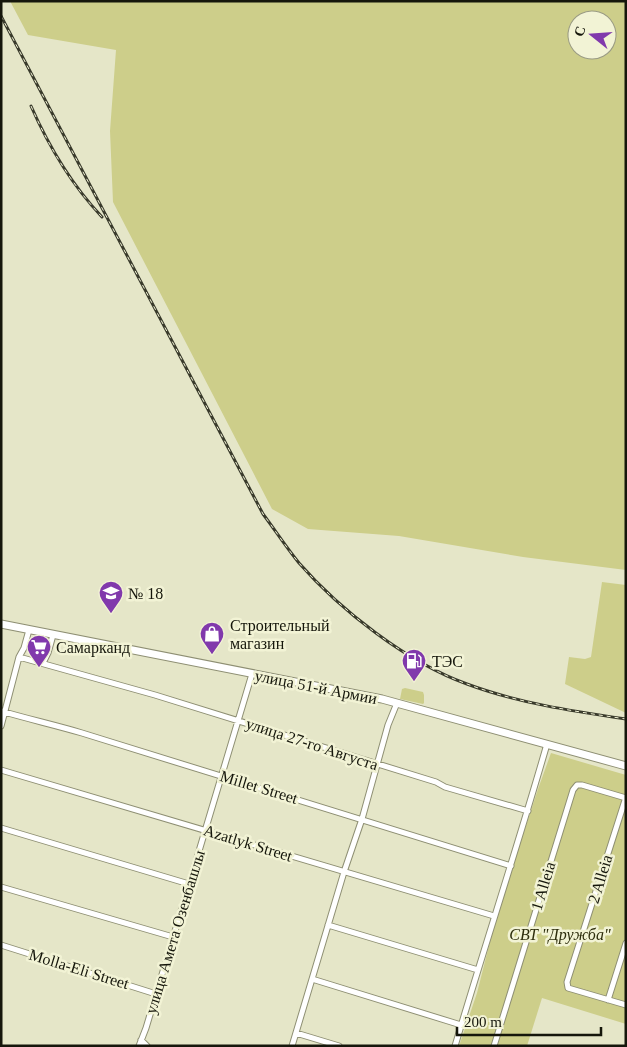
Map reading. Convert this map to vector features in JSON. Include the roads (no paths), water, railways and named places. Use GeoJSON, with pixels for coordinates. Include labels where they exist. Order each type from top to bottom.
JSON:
{"type":"FeatureCollection","features":[{"type":"Feature","properties":{"kind":"main road","name":"улица 51-й Армии"},"geometry":{"type":"LineString","coordinates":[[1,624],[397,703],[626,766]]}},
{"type":"Feature","properties":{"kind":"street"},"geometry":{"type":"LineString","coordinates":[[1,726],[3,712],[19,657],[24,648],[29,630]]}},
{"type":"Feature","properties":{"kind":"street"},"geometry":{"type":"LineString","coordinates":[[43,663],[53,635]]}},
{"type":"Feature","properties":{"kind":"street","name":"улица 27-го Августа"},"geometry":{"type":"LineString","coordinates":[[19,657],[238,720],[436,782],[445,787],[528,811]]}},
{"type":"Feature","properties":{"kind":"street","name":"улица Амета Озенбашлы"},"geometry":{"type":"LineString","coordinates":[[138,1046],[156,994],[252,674]]}},
{"type":"Feature","properties":{"kind":"street"},"geometry":{"type":"LineString","coordinates":[[292,1046],[344,872],[362,819],[388,725],[397,703]]}},
{"type":"Feature","properties":{"kind":"street","name":"Millet Street"},"geometry":{"type":"LineString","coordinates":[[3,712],[221,775],[511,866]]}},
{"type":"Feature","properties":{"kind":"street"},"geometry":{"type":"LineString","coordinates":[[455,1046],[547,744]]}},
{"type":"Feature","properties":{"kind":"street","name":"Azatlyk Street"},"geometry":{"type":"LineString","coordinates":[[1,770],[494,916]]}},
{"type":"Feature","properties":{"kind":"street","name":"1 Alleia"},"geometry":{"type":"LineString","coordinates":[[494,1046],[573,790],[577,785],[582,785],[626,797]]}},
{"type":"Feature","properties":{"kind":"street","name":"2 Alleia"},"geometry":{"type":"LineString","coordinates":[[608,1000],[568,988],[567,982],[626,797]]}},
{"type":"Feature","properties":{"kind":"street"},"geometry":{"type":"LineString","coordinates":[[1,828],[189,884]]}},
{"type":"Feature","properties":{"kind":"street"},"geometry":{"type":"LineString","coordinates":[[1,887],[173,937]]}},
{"type":"Feature","properties":{"kind":"street"},"geometry":{"type":"LineString","coordinates":[[328,924],[478,970]]}},
{"type":"Feature","properties":{"kind":"street"},"geometry":{"type":"LineString","coordinates":[[626,943],[608,1000],[626,1005]]}},
{"type":"Feature","properties":{"kind":"street","name":"Molla-Eli Street"},"geometry":{"type":"LineString","coordinates":[[1,945],[156,994]]}},
{"type":"Feature","properties":{"kind":"street"},"geometry":{"type":"LineString","coordinates":[[312,979],[461,1025]]}},
{"type":"Feature","properties":{"kind":"street"},"geometry":{"type":"LineString","coordinates":[[296,1033],[339,1046]]}},
{"type":"Feature","properties":{"kind":"street"},"geometry":{"type":"LineString","coordinates":[[141,1040],[147,1046]]}},
{"type":"Feature","properties":{"kind":"railway"},"geometry":{"type":"LineString","coordinates":[[1,16],[263,514],[299,563],[334,599],[376,633],[399,649],[445,675],[486,691],[525,701],[626,719]]}},
{"type":"Feature","properties":{"kind":"railway"},"geometry":{"type":"LineString","coordinates":[[31,106],[45,136],[62,164],[80,192],[102,217]]}},
{"type":"Feature","properties":{"kind":"place","name":"№ 18"},"geometry":{"type":"Point","coordinates":[111,614]}},
{"type":"Feature","properties":{"kind":"place","name":"Строительный магазин"},"geometry":{"type":"Point","coordinates":[212,655]}},
{"type":"Feature","properties":{"kind":"place","name":"Самарканд"},"geometry":{"type":"Point","coordinates":[39,668]}},
{"type":"Feature","properties":{"kind":"place","name":"ТЭС"},"geometry":{"type":"Point","coordinates":[414,682]}},
{"type":"Feature","properties":{"kind":"park label","name":"СВТ \"Дружба\""},"geometry":{"type":"Point","coordinates":[560,934]}}]}
